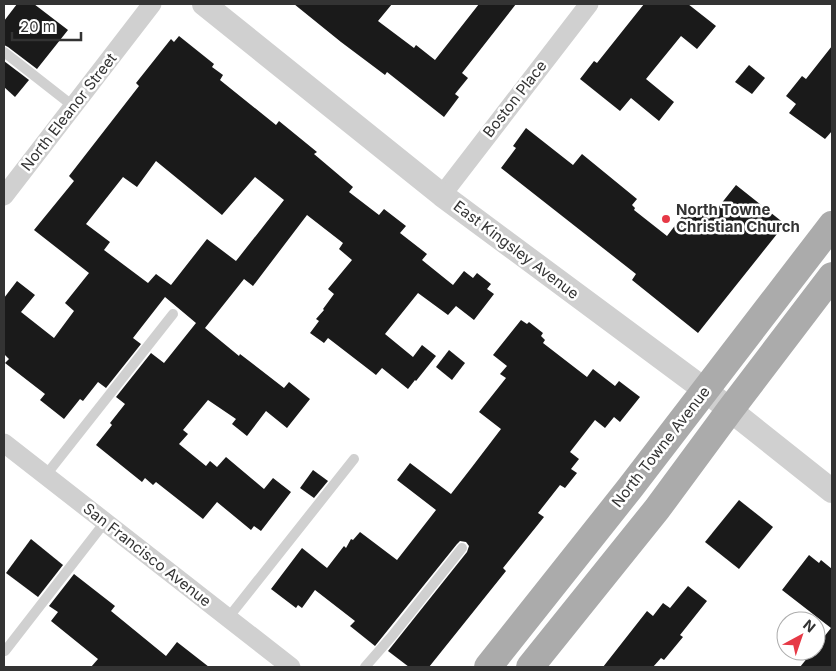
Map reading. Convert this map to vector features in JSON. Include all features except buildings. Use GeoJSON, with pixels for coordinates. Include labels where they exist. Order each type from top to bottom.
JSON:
{"type":"FeatureCollection","features":[{"type":"Feature","properties":{"kind":"main road","name":"North Towne Avenue"},"geometry":{"type":"LineString","coordinates":[[488,667],[630,488],[832,225]]}},
{"type":"Feature","properties":{"kind":"main road","name":"North Towne Avenue"},"geometry":{"type":"LineString","coordinates":[[530,667],[658,509],[730,410],[832,276]]}},
{"type":"Feature","properties":{"kind":"street","name":"North Eleanor Street"},"geometry":{"type":"LineString","coordinates":[[4,196],[152,4]]}},
{"type":"Feature","properties":{"kind":"street","name":"East Kingsley Avenue"},"geometry":{"type":"LineString","coordinates":[[204,4],[442,195],[704,390],[832,491]]}},
{"type":"Feature","properties":{"kind":"street","name":"Boston Place"},"geometry":{"type":"LineString","coordinates":[[442,195],[589,4]]}},
{"type":"Feature","properties":{"kind":"street","name":"San Francisco Avenue"},"geometry":{"type":"LineString","coordinates":[[4,443],[291,667]]}},
{"type":"Feature","properties":{"kind":"lane"},"geometry":{"type":"LineString","coordinates":[[4,52],[73,106]]}},
{"type":"Feature","properties":{"kind":"lane"},"geometry":{"type":"LineString","coordinates":[[46,475],[173,314]]}},
{"type":"Feature","properties":{"kind":"lane"},"geometry":{"type":"LineString","coordinates":[[228,618],[354,459]]}},
{"type":"Feature","properties":{"kind":"lane"},"geometry":{"type":"LineString","coordinates":[[5,651],[106,522]]}},
{"type":"Feature","properties":{"kind":"lane"},"geometry":{"type":"LineString","coordinates":[[365,667],[462,548]]}},
{"type":"Feature","properties":{"kind":"place","name":"North Towne Christian Church"},"geometry":{"type":"Point","coordinates":[666,219]}}]}
